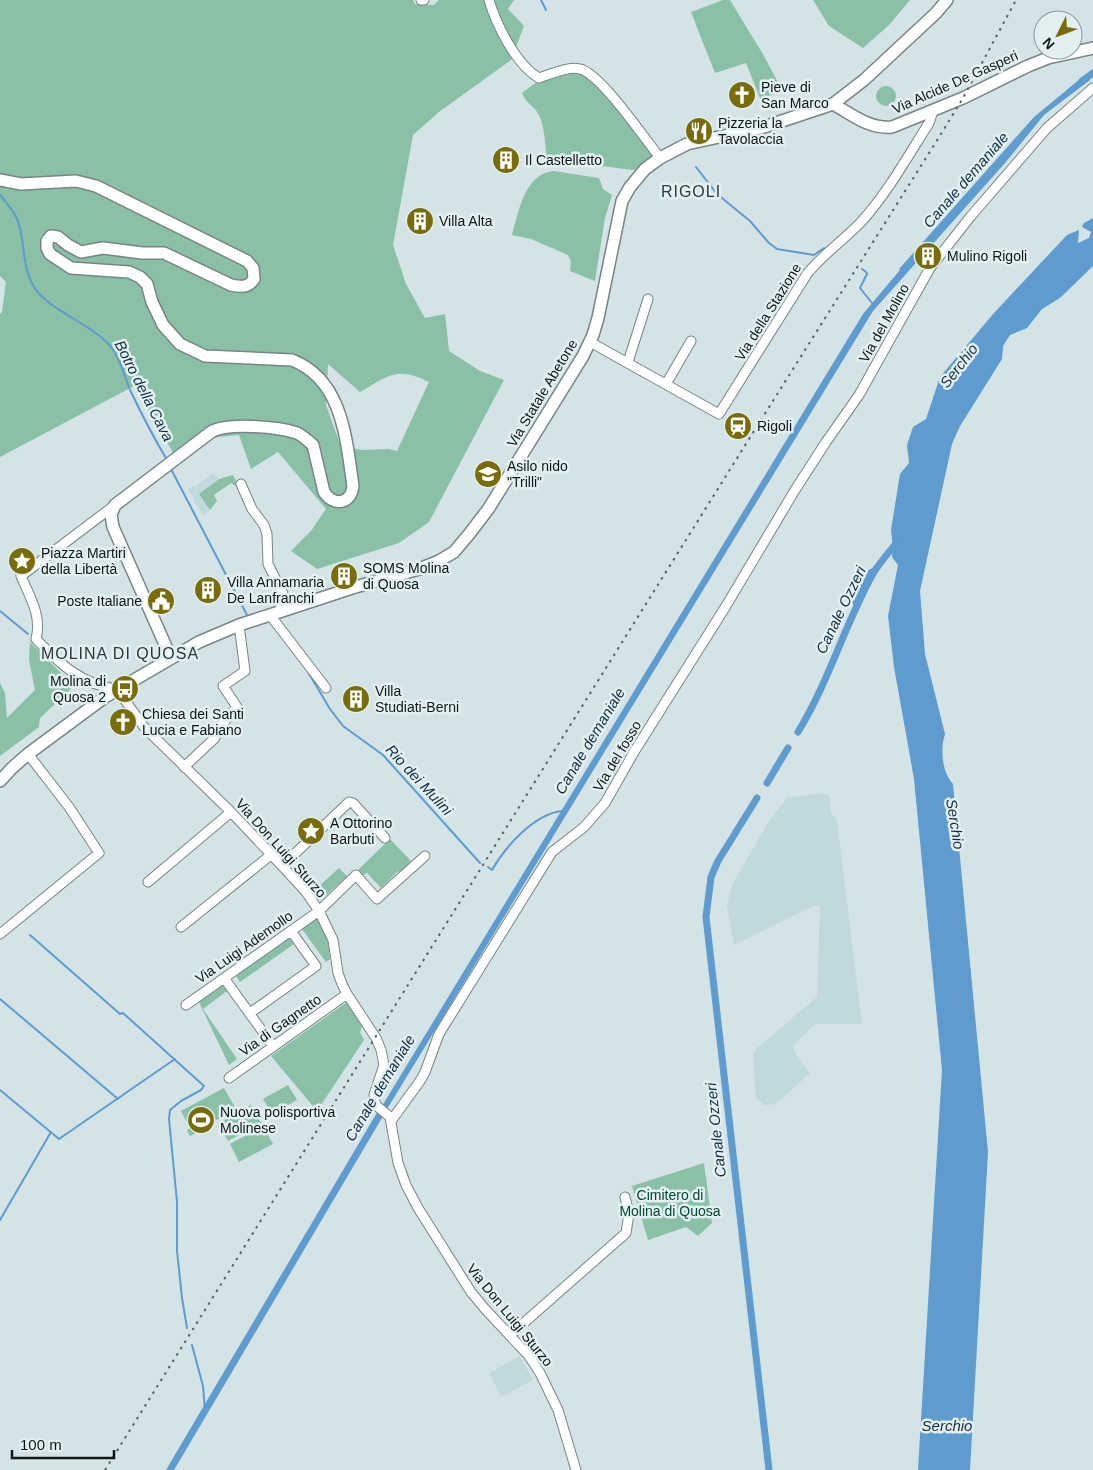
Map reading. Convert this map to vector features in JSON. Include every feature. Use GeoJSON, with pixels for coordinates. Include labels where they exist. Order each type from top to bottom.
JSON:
{"type":"FeatureCollection","features":[{"type":"Feature","properties":{"kind":"street"},"geometry":{"type":"LineString","coordinates":[[489,0],[494,18],[502,32],[514,52],[533,74],[539,78],[577,68],[593,75],[660,158]]}},
{"type":"Feature","properties":{"kind":"street","name":"Via Statale Abetone"},"geometry":{"type":"LineString","coordinates":[[0,782],[28,754],[117,689],[213,635],[275,613],[420,569],[454,552],[470,534],[499,493],[578,365],[590,342],[598,318],[622,201],[640,174],[660,158],[687,144],[764,127],[833,104],[864,80],[936,13],[947,0]]}},
{"type":"Feature","properties":{"kind":"street","name":"Via Alcide De Gasperi"},"geometry":{"type":"LineString","coordinates":[[833,104],[862,121],[881,128],[892,127],[963,98],[1048,58],[1093,48]]}},
{"type":"Feature","properties":{"kind":"street","name":"Via del Molino"},"geometry":{"type":"LineString","coordinates":[[859,395],[930,268],[971,216],[1047,128],[1093,88]]}},
{"type":"Feature","properties":{"kind":"street","name":"Via della Stazione"},"geometry":{"type":"LineString","coordinates":[[590,342],[719,414],[806,274],[818,260],[861,223],[877,203],[929,123],[933,111]]}},
{"type":"Feature","properties":{"kind":"street"},"geometry":{"type":"LineString","coordinates":[[0,180],[21,184],[76,181],[96,186],[246,261],[253,268],[254,279],[251,285],[243,287],[231,285],[164,253],[142,253],[104,248],[80,252],[68,246],[58,237],[51,236],[47,241],[47,248],[50,254],[71,268],[129,272],[140,277],[146,284],[163,325],[180,344],[205,356],[292,360],[303,364],[325,385],[334,398],[344,425],[353,486],[352,493],[344,501],[334,502],[328,498],[324,492],[313,445],[298,434],[243,426],[222,428],[211,432],[21,576],[36,609],[38,624],[36,639],[58,662],[71,672],[103,687],[117,689]]}},
{"type":"Feature","properties":{"kind":"street"},"geometry":{"type":"LineString","coordinates":[[628,362],[648,299]]}},
{"type":"Feature","properties":{"kind":"street"},"geometry":{"type":"LineString","coordinates":[[666,384],[691,341]]}},
{"type":"Feature","properties":{"kind":"street","name":"Via del fosso"},"geometry":{"type":"LineString","coordinates":[[389,1117],[420,1081],[439,1034],[524,894],[552,852],[584,827],[605,803],[634,752],[726,606],[795,490],[859,395]]}},
{"type":"Feature","properties":{"kind":"street"},"geometry":{"type":"LineString","coordinates":[[240,484],[252,509],[264,525],[267,534],[268,564],[284,596],[275,613],[326,688]]}},
{"type":"Feature","properties":{"kind":"street"},"geometry":{"type":"LineString","coordinates":[[115,505],[111,515],[113,527],[171,658]]}},
{"type":"Feature","properties":{"kind":"street"},"geometry":{"type":"LineString","coordinates":[[184,767],[215,738],[217,730],[238,707],[223,686],[245,671],[239,625]]}},
{"type":"Feature","properties":{"kind":"street","name":"Via Don Luigi Sturzo"},"geometry":{"type":"LineString","coordinates":[[117,689],[144,727],[272,854],[306,892],[319,910],[332,940],[338,973],[347,994],[376,1038],[383,1056],[383,1070],[374,1095],[377,1106],[389,1117],[398,1162],[418,1208],[471,1292],[529,1356],[550,1391],[563,1423],[576,1470]]}},
{"type":"Feature","properties":{"kind":"street"},"geometry":{"type":"LineString","coordinates":[[0,934],[100,853],[69,806],[28,754]]}},
{"type":"Feature","properties":{"kind":"street"},"geometry":{"type":"LineString","coordinates":[[282,866],[349,802],[353,803],[385,838]]}},
{"type":"Feature","properties":{"kind":"street"},"geometry":{"type":"LineString","coordinates":[[148,882],[230,812]]}},
{"type":"Feature","properties":{"kind":"street"},"geometry":{"type":"LineString","coordinates":[[182,926],[272,854]]}},
{"type":"Feature","properties":{"kind":"street","name":"Via Luigi Ademollo"},"geometry":{"type":"LineString","coordinates":[[186,1005],[319,910],[356,875],[378,899],[425,856]]}},
{"type":"Feature","properties":{"kind":"street"},"geometry":{"type":"LineString","coordinates":[[250,1013],[316,966],[290,931]]}},
{"type":"Feature","properties":{"kind":"street"},"geometry":{"type":"LineString","coordinates":[[224,978],[273,1046]]}},
{"type":"Feature","properties":{"kind":"street","name":"Via di Gagnetto"},"geometry":{"type":"LineString","coordinates":[[229,1078],[347,994]]}},
{"type":"Feature","properties":{"kind":"street"},"geometry":{"type":"LineString","coordinates":[[510,1335],[626,1232],[629,1214],[625,1197]]}},
{"type":"Feature","properties":{"kind":"shaded area"},"geometry":{"type":"Polygon","coordinates":[[[213,473],[219,479],[199,494],[210,510],[204,515],[193,500],[194,498],[188,489],[193,486],[195,487],[213,473]]]}},
{"type":"Feature","properties":{"kind":"shaded area"},"geometry":{"type":"Polygon","coordinates":[[[821,793],[829,796],[831,813],[837,820],[862,1024],[815,1024],[793,1048],[810,1073],[776,1104],[764,1105],[756,1098],[753,1055],[756,1049],[817,997],[820,907],[815,905],[734,945],[727,905],[732,885],[769,821],[787,798],[821,793]]]}},
{"type":"Feature","properties":{"kind":"shaded area"},"geometry":{"type":"Polygon","coordinates":[[[520,1356],[533,1380],[501,1397],[489,1373],[520,1356]]]}},
{"type":"Feature","properties":{"kind":"green space"},"geometry":{"type":"Polygon","coordinates":[[[0,0],[413,0],[415,4],[434,5],[439,0],[514,0],[508,9],[524,26],[511,60],[439,112],[413,135],[393,245],[406,284],[425,318],[445,314],[449,351],[480,371],[504,380],[429,522],[399,543],[317,569],[291,551],[311,531],[326,509],[278,452],[251,469],[239,435],[209,438],[178,461],[134,386],[0,457],[0,314],[2,312],[6,282],[0,276],[0,0]],[[328,364],[326,405],[341,447],[397,451],[429,382],[409,374],[393,375],[360,392],[328,364]]]}},
{"type":"Feature","properties":{"kind":"green space"},"geometry":{"type":"Polygon","coordinates":[[[723,0],[730,0],[764,56],[783,92],[760,98],[746,63],[715,73],[691,12],[723,0]]]}},
{"type":"Feature","properties":{"kind":"green space"},"geometry":{"type":"Polygon","coordinates":[[[813,0],[910,0],[889,25],[863,48],[829,26],[813,0]]]}},
{"type":"Feature","properties":{"kind":"green space"},"geometry":{"type":"Polygon","coordinates":[[[575,71],[591,78],[654,156],[639,169],[633,170],[547,159],[541,120],[522,93],[538,81],[575,71]]]}},
{"type":"Feature","properties":{"kind":"green space"},"geometry":{"type":"Polygon","coordinates":[[[886,86],[893,89],[896,96],[893,103],[886,106],[879,103],[876,96],[879,89],[886,86]]]}},
{"type":"Feature","properties":{"kind":"green space"},"geometry":{"type":"Polygon","coordinates":[[[554,171],[599,178],[603,189],[612,195],[605,218],[595,281],[570,271],[571,262],[568,255],[531,239],[512,235],[522,201],[530,185],[536,178],[547,172],[554,171]]]}},
{"type":"Feature","properties":{"kind":"green space"},"geometry":{"type":"Polygon","coordinates":[[[233,475],[240,489],[231,483],[214,495],[217,501],[210,510],[199,494],[219,479],[233,475]]]}},
{"type":"Feature","properties":{"kind":"green space"},"geometry":{"type":"Polygon","coordinates":[[[30,642],[74,686],[40,718],[39,727],[0,756],[0,683],[5,693],[7,718],[35,690],[29,660],[30,642]]]}},
{"type":"Feature","properties":{"kind":"green space"},"geometry":{"type":"Polygon","coordinates":[[[390,839],[411,861],[400,873],[398,871],[381,888],[367,873],[362,876],[358,870],[390,839]]]}},
{"type":"Feature","properties":{"kind":"green space"},"geometry":{"type":"Polygon","coordinates":[[[339,868],[347,876],[324,897],[316,889],[339,868]]]}},
{"type":"Feature","properties":{"kind":"green space"},"geometry":{"type":"Polygon","coordinates":[[[316,919],[323,927],[327,938],[330,959],[326,962],[302,929],[316,919]]]}},
{"type":"Feature","properties":{"kind":"green space"},"geometry":{"type":"Polygon","coordinates":[[[289,938],[294,944],[240,982],[236,976],[289,938]]]}},
{"type":"Feature","properties":{"kind":"green space"},"geometry":{"type":"Polygon","coordinates":[[[223,985],[227,991],[203,1009],[237,1059],[229,1065],[199,1002],[223,985]]]}},
{"type":"Feature","properties":{"kind":"green space"},"geometry":{"type":"Polygon","coordinates":[[[347,1002],[362,1026],[360,1032],[364,1040],[317,1111],[271,1056],[347,1002]]]}},
{"type":"Feature","properties":{"kind":"green space"},"geometry":{"type":"Polygon","coordinates":[[[288,1085],[297,1100],[272,1114],[263,1099],[288,1085]]]}},
{"type":"Feature","properties":{"kind":"green space","name":"Nuova polisportiva Molinese"},"geometry":{"type":"Polygon","coordinates":[[[224,1088],[236,1109],[190,1136],[187,1130],[190,1128],[181,1111],[224,1088]]]}},
{"type":"Feature","properties":{"kind":"green space"},"geometry":{"type":"Polygon","coordinates":[[[251,1105],[261,1123],[228,1141],[218,1124],[251,1105]]]}},
{"type":"Feature","properties":{"kind":"green space"},"geometry":{"type":"Polygon","coordinates":[[[263,1126],[273,1144],[239,1162],[230,1144],[263,1126]]]}},
{"type":"Feature","properties":{"kind":"green space","name":"Cimitero di Molina di Quosa"},"geometry":{"type":"Polygon","coordinates":[[[704,1163],[712,1223],[698,1236],[686,1227],[648,1240],[632,1186],[704,1163]]]}},
{"type":"Feature","properties":{"kind":"water"},"geometry":{"type":"Polygon","coordinates":[[[1086,74],[1090,80],[1044,115],[1005,163],[873,311],[381,1119],[376,1116],[863,314],[899,269],[1034,117],[1086,74]]]}},
{"type":"Feature","properties":{"kind":"water","name":"Serchio"},"geometry":{"type":"Polygon","coordinates":[[[1093,218],[1093,266],[1060,298],[1042,309],[1027,328],[1010,335],[1003,346],[1002,359],[960,426],[952,444],[920,591],[925,654],[945,734],[943,747],[944,767],[953,784],[988,1152],[970,1470],[918,1470],[942,1070],[914,779],[894,667],[888,616],[898,565],[892,557],[891,530],[900,474],[909,463],[907,445],[913,427],[926,419],[940,377],[994,313],[1067,235],[1079,230],[1078,243],[1089,238],[1091,232],[1082,227],[1084,223],[1093,218]]]}},
{"type":"Feature","properties":{"kind":"waterway"},"geometry":{"type":"LineString","coordinates":[[541,0],[546,10]]}},
{"type":"Feature","properties":{"kind":"waterway","name":"Canale demaniale"},"geometry":{"type":"LineString","coordinates":[[1082,81],[1093,73]]}},
{"type":"Feature","properties":{"kind":"waterway"},"geometry":{"type":"LineString","coordinates":[[696,167],[717,194],[750,221],[769,243],[777,249],[814,255],[824,248]]}},
{"type":"Feature","properties":{"kind":"waterway","name":"Botro della Cava"},"geometry":{"type":"LineString","coordinates":[[0,195],[13,211],[19,224],[27,269],[34,287],[49,303],[103,338],[111,347],[118,358],[139,409],[167,460]]}},
{"type":"Feature","properties":{"kind":"waterway"},"geometry":{"type":"LineString","coordinates":[[862,269],[867,274],[860,288],[872,303]]}},
{"type":"Feature","properties":{"kind":"waterway","name":"Botro della Cava"},"geometry":{"type":"LineString","coordinates":[[171,469],[247,615]]}},
{"type":"Feature","properties":{"kind":"waterway","name":"Canale Ozzeri"},"geometry":{"type":"LineString","coordinates":[[798,732],[819,693],[864,591],[874,572],[898,541]]}},
{"type":"Feature","properties":{"kind":"waterway"},"geometry":{"type":"LineString","coordinates":[[857,606],[855,598],[863,578],[874,571]]}},
{"type":"Feature","properties":{"kind":"waterway","name":"Rio dei Mulini"},"geometry":{"type":"LineString","coordinates":[[0,611],[28,634]]}},
{"type":"Feature","properties":{"kind":"waterway","name":"Rio dei Mulini"},"geometry":{"type":"LineString","coordinates":[[308,672],[330,709],[343,726],[383,755],[480,863]]}},
{"type":"Feature","properties":{"kind":"waterway","name":"Canale Ozzeri"},"geometry":{"type":"LineString","coordinates":[[767,783],[788,748]]}},
{"type":"Feature","properties":{"kind":"waterway","name":"Canale Ozzeri"},"geometry":{"type":"LineString","coordinates":[[757,798],[718,861],[711,877],[706,917],[769,1470]]}},
{"type":"Feature","properties":{"kind":"waterway","name":"Rio dei Mulini"},"geometry":{"type":"LineString","coordinates":[[488,867],[492,870],[512,842],[531,825],[551,813],[562,811]]}},
{"type":"Feature","properties":{"kind":"waterway"},"geometry":{"type":"LineString","coordinates":[[30,935],[120,1014],[123,1013],[204,1086],[201,1090],[181,1101],[170,1110],[169,1119],[177,1202],[177,1251],[187,1328]]}},
{"type":"Feature","properties":{"kind":"waterway"},"geometry":{"type":"LineString","coordinates":[[0,999],[118,1099]]}},
{"type":"Feature","properties":{"kind":"waterway"},"geometry":{"type":"LineString","coordinates":[[0,1090],[59,1139],[175,1059]]}},
{"type":"Feature","properties":{"kind":"waterway","name":"Canale demaniale"},"geometry":{"type":"LineString","coordinates":[[170,1470],[382,1111]]}},
{"type":"Feature","properties":{"kind":"waterway"},"geometry":{"type":"LineString","coordinates":[[0,1220],[51,1132]]}},
{"type":"Feature","properties":{"kind":"waterway"},"geometry":{"type":"LineString","coordinates":[[192,1345],[203,1386],[205,1410]]}},
{"type":"Feature","properties":{"kind":"railway"},"geometry":{"type":"LineString","coordinates":[[105,1470],[936,142],[963,98],[1016,0]]}},
{"type":"Feature","properties":{"kind":"place","name":"Pieve di San Marco"},"geometry":{"type":"Point","coordinates":[742,95]}},
{"type":"Feature","properties":{"kind":"place","name":"Pizzeria la Tavolaccia"},"geometry":{"type":"Point","coordinates":[699,131]}},
{"type":"Feature","properties":{"kind":"place","name":"Il Castelletto"},"geometry":{"type":"Point","coordinates":[506,160]}},
{"type":"Feature","properties":{"kind":"place","name":"Villa Alta"},"geometry":{"type":"Point","coordinates":[420,221]}},
{"type":"Feature","properties":{"kind":"place","name":"Mulino Rigoli"},"geometry":{"type":"Point","coordinates":[928,256]}},
{"type":"Feature","properties":{"kind":"place","name":"Rigoli"},"geometry":{"type":"Point","coordinates":[738,426]}},
{"type":"Feature","properties":{"kind":"place","name":"Asilo nido \"Trilli\""},"geometry":{"type":"Point","coordinates":[488,474]}},
{"type":"Feature","properties":{"kind":"place","name":"Piazza Martiri della Libertà"},"geometry":{"type":"Point","coordinates":[22,561]}},
{"type":"Feature","properties":{"kind":"place","name":"SOMS Molina di Quosa"},"geometry":{"type":"Point","coordinates":[344,576]}},
{"type":"Feature","properties":{"kind":"place","name":"Villa Annamaria De Lanfranchi"},"geometry":{"type":"Point","coordinates":[208,590]}},
{"type":"Feature","properties":{"kind":"place","name":"Poste Italiane"},"geometry":{"type":"Point","coordinates":[161,601]}},
{"type":"Feature","properties":{"kind":"place","name":"Molina di Quosa 2"},"geometry":{"type":"Point","coordinates":[125,689]}},
{"type":"Feature","properties":{"kind":"place","name":"Villa Studiati-Berni"},"geometry":{"type":"Point","coordinates":[356,699]}},
{"type":"Feature","properties":{"kind":"place","name":"Chiesa dei Santi Lucia e Fabiano"},"geometry":{"type":"Point","coordinates":[123,722]}},
{"type":"Feature","properties":{"kind":"place","name":"A Ottorino Barbuti"},"geometry":{"type":"Point","coordinates":[311,831]}},
{"type":"Feature","properties":{"kind":"place","name":"Nuova polisportiva Molinese"},"geometry":{"type":"Point","coordinates":[201,1120]}},
{"type":"Feature","properties":{"kind":"district","name":"RIGOLI"},"geometry":{"type":"Point","coordinates":[691,191]}},
{"type":"Feature","properties":{"kind":"district","name":"MOLINA DI QUOSA"},"geometry":{"type":"Point","coordinates":[120,653]}}]}
